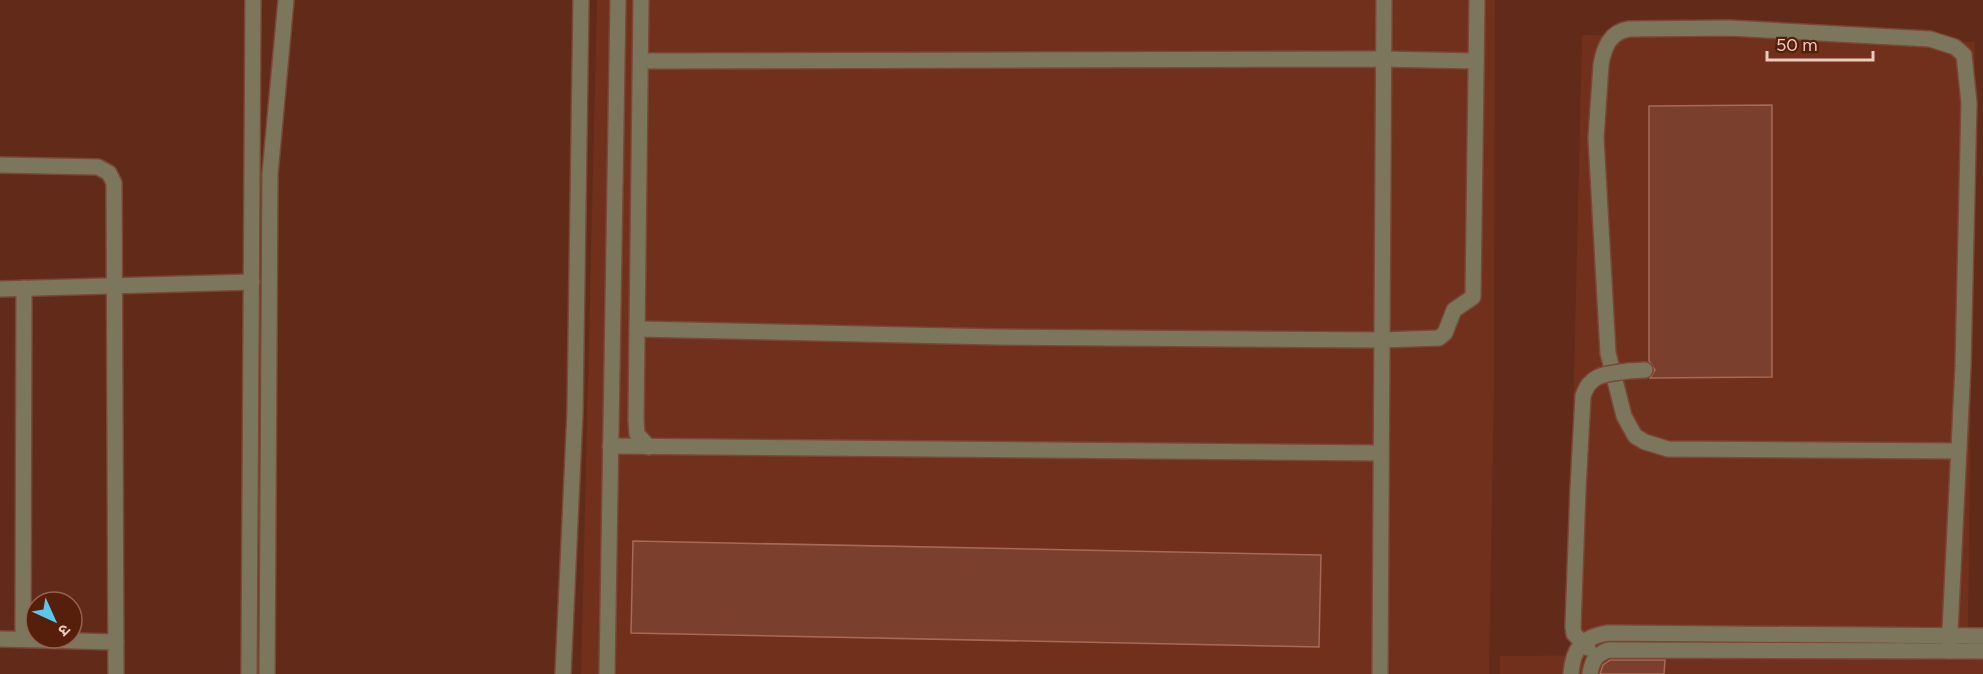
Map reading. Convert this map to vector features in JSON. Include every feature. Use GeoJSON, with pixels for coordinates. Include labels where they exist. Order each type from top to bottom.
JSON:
{"type":"FeatureCollection","features":[{"type":"Feature","properties":{"kind":"street"},"geometry":{"type":"LineString","coordinates":[[249,674],[253,0]]}},
{"type":"Feature","properties":{"kind":"street"},"geometry":{"type":"LineString","coordinates":[[267,674],[270,174],[286,0]]}},
{"type":"Feature","properties":{"kind":"street"},"geometry":{"type":"LineString","coordinates":[[563,674],[575,412],[581,0]]}},
{"type":"Feature","properties":{"kind":"street"},"geometry":{"type":"LineString","coordinates":[[607,674],[618,0]]}},
{"type":"Feature","properties":{"kind":"street"},"geometry":{"type":"LineString","coordinates":[[641,0],[636,429],[639,438],[649,447]]}},
{"type":"Feature","properties":{"kind":"street"},"geometry":{"type":"LineString","coordinates":[[1380,674],[1384,0]]}},
{"type":"Feature","properties":{"kind":"street"},"geometry":{"type":"LineString","coordinates":[[637,329],[996,337],[1381,340],[1439,338],[1445,333],[1454,310],[1473,298],[1477,0]]}},
{"type":"Feature","properties":{"kind":"street"},"geometry":{"type":"LineString","coordinates":[[1949,651],[1958,451],[1969,103],[1964,55],[1954,47],[1930,39],[1808,31],[1730,28],[1629,29],[1622,30],[1611,37],[1603,53],[1601,65],[1596,138],[1608,353],[1621,405],[1635,436],[1645,442],[1668,449],[1958,451]]}},
{"type":"Feature","properties":{"kind":"street"},"geometry":{"type":"LineString","coordinates":[[641,61],[1382,59],[1476,61]]}},
{"type":"Feature","properties":{"kind":"street"},"geometry":{"type":"LineString","coordinates":[[0,165],[98,167],[109,173],[114,183],[116,674]]}},
{"type":"Feature","properties":{"kind":"street"},"geometry":{"type":"LineString","coordinates":[[0,289],[252,282]]}},
{"type":"Feature","properties":{"kind":"street"},"geometry":{"type":"LineString","coordinates":[[22,639],[24,288]]}},
{"type":"Feature","properties":{"kind":"street"},"geometry":{"type":"LineString","coordinates":[[1597,655],[1574,634],[1573,627],[1582,396],[1586,387],[1599,375],[1645,370]]}},
{"type":"Feature","properties":{"kind":"street"},"geometry":{"type":"LineString","coordinates":[[610,446],[1380,453]]}},
{"type":"Feature","properties":{"kind":"street"},"geometry":{"type":"LineString","coordinates":[[1571,674],[1575,652],[1582,642],[1590,637],[1608,633],[1857,633],[1983,636]]}},
{"type":"Feature","properties":{"kind":"street"},"geometry":{"type":"LineString","coordinates":[[1702,633],[1702,650]]}},
{"type":"Feature","properties":{"kind":"street"},"geometry":{"type":"LineString","coordinates":[[1856,652],[1857,633]]}},
{"type":"Feature","properties":{"kind":"street"},"geometry":{"type":"LineString","coordinates":[[0,639],[116,642]]}},
{"type":"Feature","properties":{"kind":"street"},"geometry":{"type":"LineString","coordinates":[[1590,674],[1597,655],[1616,650],[1983,651]]}},
{"type":"Feature","properties":{"kind":"shaded area"},"geometry":{"type":"Polygon","coordinates":[[[597,0],[1495,0],[1494,385],[1489,674],[581,674],[597,0]]]}},
{"type":"Feature","properties":{"kind":"shaded area"},"geometry":{"type":"Polygon","coordinates":[[[1582,35],[1975,42],[1968,628],[1568,632],[1582,35]]]}},
{"type":"Feature","properties":{"kind":"shaded area"},"geometry":{"type":"Polygon","coordinates":[[[1983,653],[1983,674],[1500,674],[1500,656],[1983,653]]]}},
{"type":"Feature","properties":{"kind":"building"},"geometry":{"type":"Polygon","coordinates":[[[1772,105],[1772,377],[1650,378],[1655,370],[1649,361],[1649,106],[1772,105]]]}},
{"type":"Feature","properties":{"kind":"building"},"geometry":{"type":"Polygon","coordinates":[[[633,541],[1321,555],[1319,647],[631,633],[633,541]]]}},
{"type":"Feature","properties":{"kind":"building"},"geometry":{"type":"Polygon","coordinates":[[[1610,660],[1665,660],[1664,674],[1600,674],[1603,665],[1610,660]]]}}]}
